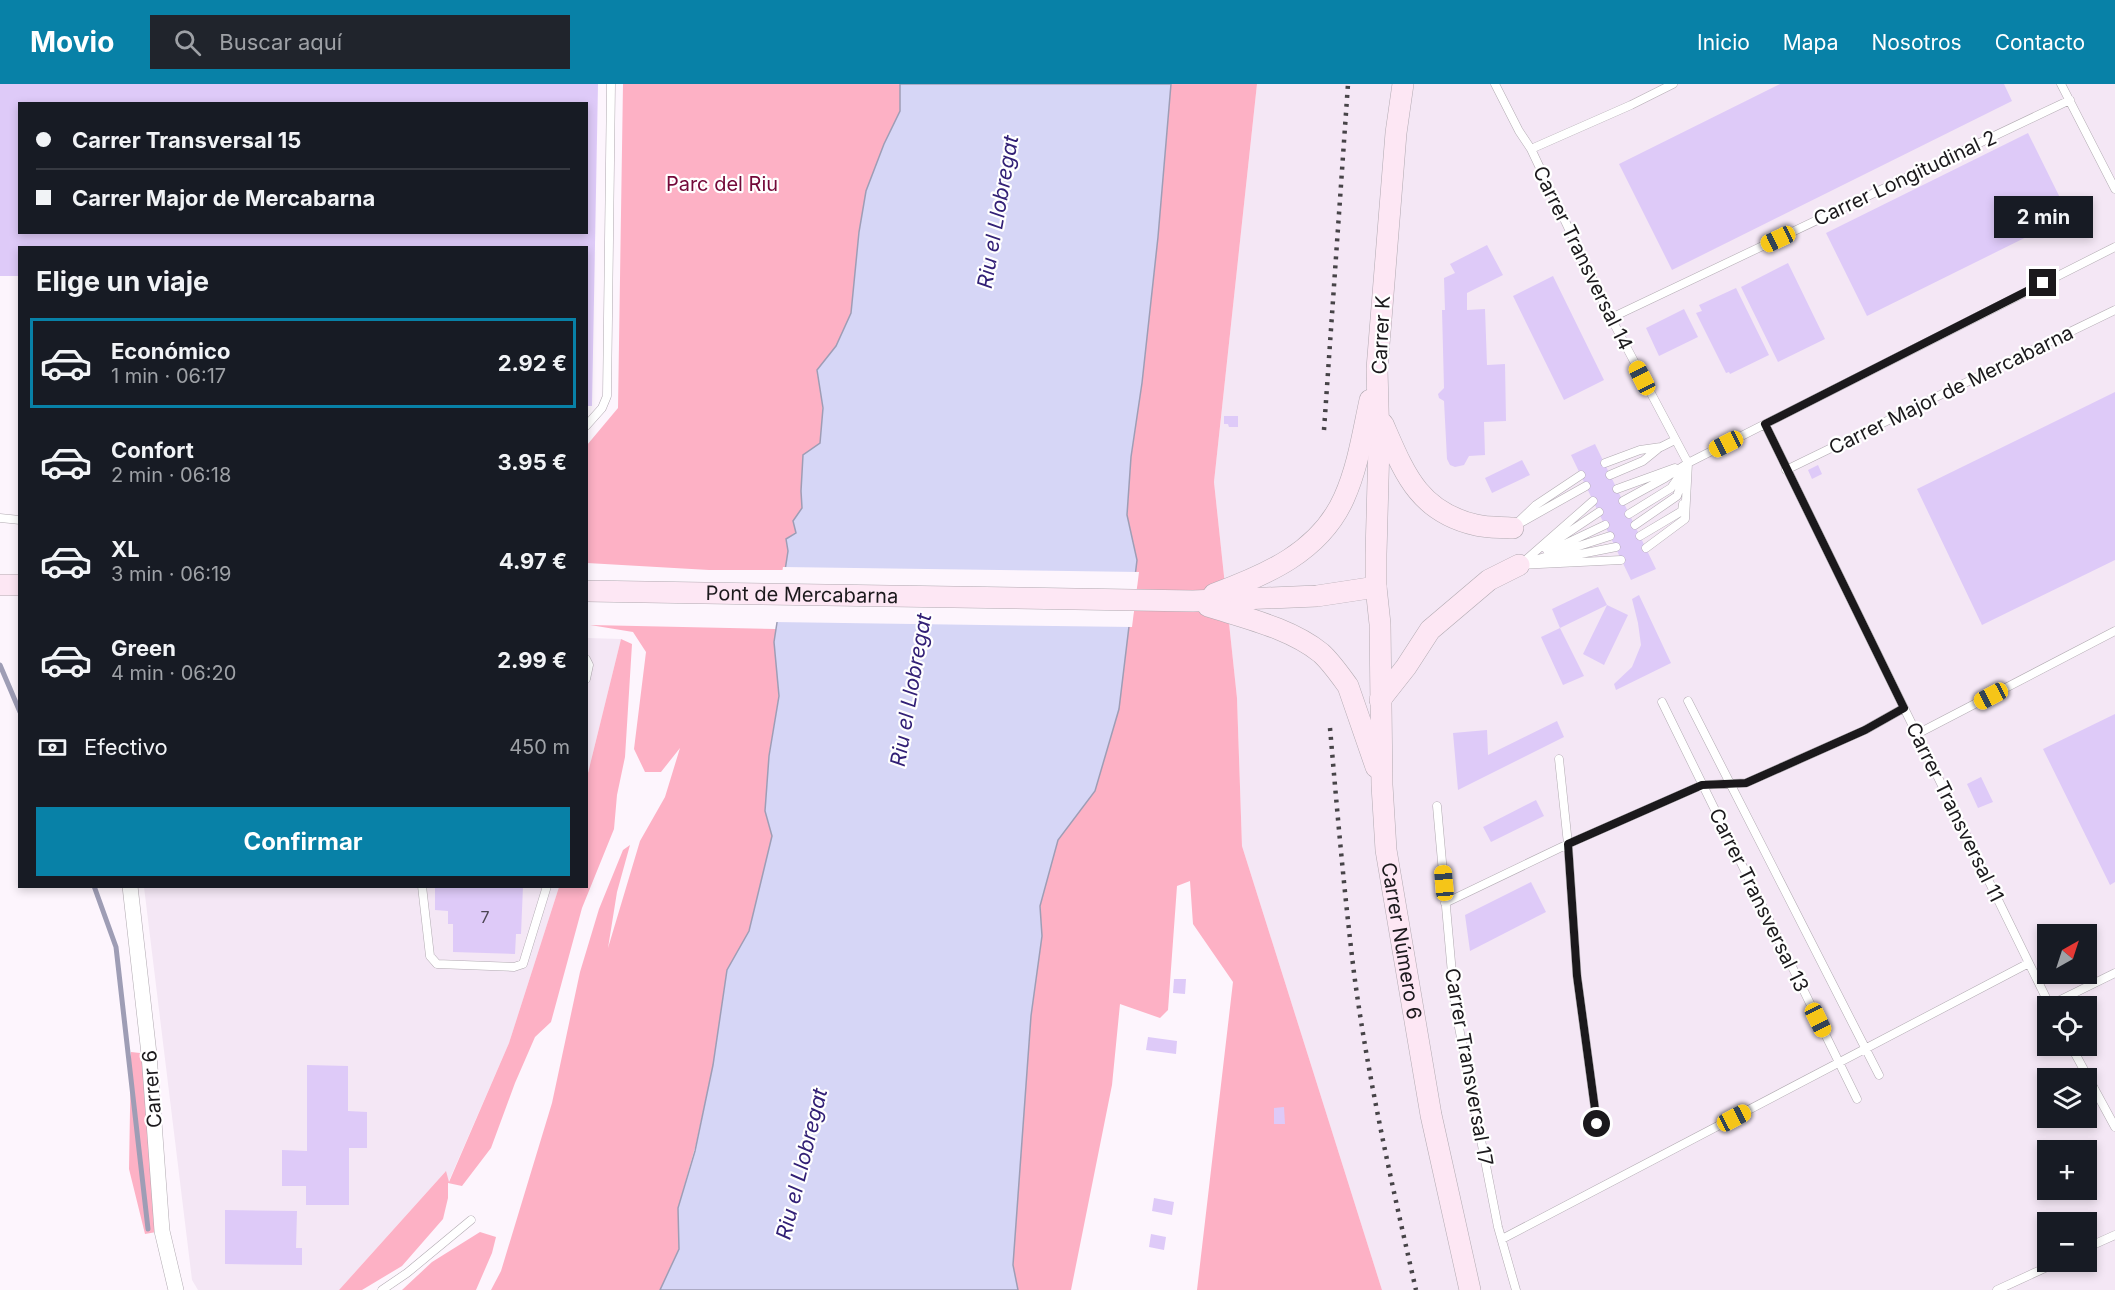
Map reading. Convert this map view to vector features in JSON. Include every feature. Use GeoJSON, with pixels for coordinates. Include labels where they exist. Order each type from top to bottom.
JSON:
{"type":"FeatureCollection","features":[{"type":"Feature","properties":{"kind":"main road","name":"Carrer K"},"geometry":{"type":"LineString","coordinates":[[1376,587],[1379,415],[1377,369],[1396,133],[1403,84]]}},
{"type":"Feature","properties":{"kind":"main road"},"geometry":{"type":"LineString","coordinates":[[1193,601],[1261,576],[1293,558],[1324,529],[1336,513],[1349,484],[1377,369]]}},
{"type":"Feature","properties":{"kind":"main road"},"geometry":{"type":"LineString","coordinates":[[1379,415],[1404,471],[1415,489],[1425,499],[1439,510],[1459,520],[1478,526],[1513,528]]}},
{"type":"Feature","properties":{"kind":"main road"},"geometry":{"type":"LineString","coordinates":[[1380,700],[1406,668],[1430,630],[1489,580],[1519,566]]}},
{"type":"Feature","properties":{"kind":"main road"},"geometry":{"type":"LineString","coordinates":[[1193,601],[1317,596],[1376,587]]}},
{"type":"Feature","properties":{"kind":"main road","name":"Carrer Número 6"},"geometry":{"type":"LineString","coordinates":[[1376,587],[1380,624],[1382,785],[1386,850],[1429,1103],[1470,1290]]}},
{"type":"Feature","properties":{"kind":"main road","name":"Pont de Mercabarna"},"geometry":{"type":"LineString","coordinates":[[588,591],[1193,601]]}},
{"type":"Feature","properties":{"kind":"main road"},"geometry":{"type":"LineString","coordinates":[[1193,601],[1273,628],[1321,654],[1348,686],[1382,785]]}},
{"type":"Feature","properties":{"kind":"street","name":"Carrer 6"},"geometry":{"type":"LineString","coordinates":[[130,888],[149,1054],[162,1231],[176,1290]]}},
{"type":"Feature","properties":{"kind":"lane"},"geometry":{"type":"LineString","coordinates":[[588,424],[602,408],[607,396],[611,84]]}},
{"type":"Feature","properties":{"kind":"lane","name":"Carrer Transversal 14"},"geometry":{"type":"LineString","coordinates":[[1496,84],[1519,131],[1531,149],[1611,318],[1688,463]]}},
{"type":"Feature","properties":{"kind":"lane"},"geometry":{"type":"LineString","coordinates":[[1531,149],[1673,84]]}},
{"type":"Feature","properties":{"kind":"lane"},"geometry":{"type":"LineString","coordinates":[[2061,84],[2115,189]]}},
{"type":"Feature","properties":{"kind":"lane","name":"Carrer Longitudinal 2"},"geometry":{"type":"LineString","coordinates":[[1611,318],[2070,100]]}},
{"type":"Feature","properties":{"kind":"lane"},"geometry":{"type":"LineString","coordinates":[[1623,501],[1688,463],[2115,247]]}},
{"type":"Feature","properties":{"kind":"lane","name":"Carrer Major de Mercabarna"},"geometry":{"type":"LineString","coordinates":[[1786,470],[2115,310]]}},
{"type":"Feature","properties":{"kind":"lane","name":"Carrer Transversal 11"},"geometry":{"type":"LineString","coordinates":[[1765,424],[2045,996]]}},
{"type":"Feature","properties":{"kind":"lane"},"geometry":{"type":"LineString","coordinates":[[1610,475],[1643,461],[1660,447],[1675,440]]}},
{"type":"Feature","properties":{"kind":"lane"},"geometry":{"type":"LineString","coordinates":[[1605,463],[1640,450],[1660,447]]}},
{"type":"Feature","properties":{"kind":"lane"},"geometry":{"type":"LineString","coordinates":[[1617,489],[1688,463]]}},
{"type":"Feature","properties":{"kind":"lane"},"geometry":{"type":"LineString","coordinates":[[1629,514],[1671,488],[1688,463]]}},
{"type":"Feature","properties":{"kind":"lane"},"geometry":{"type":"LineString","coordinates":[[1635,525],[1677,496],[1688,463]]}},
{"type":"Feature","properties":{"kind":"lane"},"geometry":{"type":"LineString","coordinates":[[1640,536],[1682,511],[1688,463]]}},
{"type":"Feature","properties":{"kind":"lane"},"geometry":{"type":"LineString","coordinates":[[1646,548],[1685,519],[1688,463]]}},
{"type":"Feature","properties":{"kind":"lane"},"geometry":{"type":"LineString","coordinates":[[1513,528],[1536,505],[1581,475]]}},
{"type":"Feature","properties":{"kind":"lane"},"geometry":{"type":"LineString","coordinates":[[1513,528],[1586,486]]}},
{"type":"Feature","properties":{"kind":"lane"},"geometry":{"type":"LineString","coordinates":[[1519,566],[1593,501]]}},
{"type":"Feature","properties":{"kind":"lane"},"geometry":{"type":"LineString","coordinates":[[1519,566],[1599,512]]}},
{"type":"Feature","properties":{"kind":"lane"},"geometry":{"type":"LineString","coordinates":[[0,518],[18,520]]}},
{"type":"Feature","properties":{"kind":"lane"},"geometry":{"type":"LineString","coordinates":[[1519,566],[1605,525]]}},
{"type":"Feature","properties":{"kind":"lane"},"geometry":{"type":"LineString","coordinates":[[1519,566],[1610,536]]}},
{"type":"Feature","properties":{"kind":"lane"},"geometry":{"type":"LineString","coordinates":[[1519,566],[1616,548]]}},
{"type":"Feature","properties":{"kind":"lane"},"geometry":{"type":"LineString","coordinates":[[1519,566],[1621,560]]}},
{"type":"Feature","properties":{"kind":"lane"},"geometry":{"type":"LineString","coordinates":[[1917,734],[2115,631]]}},
{"type":"Feature","properties":{"kind":"lane","name":"Carrer Transversal 13"},"geometry":{"type":"LineString","coordinates":[[1688,701],[1879,1075]]}},
{"type":"Feature","properties":{"kind":"lane","name":"Carrer Transversal 13"},"geometry":{"type":"LineString","coordinates":[[1662,702],[1857,1099]]}},
{"type":"Feature","properties":{"kind":"lane"},"geometry":{"type":"LineString","coordinates":[[1445,903],[1568,844],[1702,785],[1746,783],[1865,730],[1904,708]]}},
{"type":"Feature","properties":{"kind":"lane"},"geometry":{"type":"LineString","coordinates":[[1559,759],[1568,844],[1577,976],[1597,1124]]}},
{"type":"Feature","properties":{"kind":"lane","name":"Carrer Transversal 17"},"geometry":{"type":"LineString","coordinates":[[1437,806],[1455,1008],[1502,1239],[1516,1290]]}},
{"type":"Feature","properties":{"kind":"lane"},"geometry":{"type":"LineString","coordinates":[[422,888],[430,956],[437,964],[514,967],[523,964],[546,888]]}},
{"type":"Feature","properties":{"kind":"lane"},"geometry":{"type":"LineString","coordinates":[[1502,1239],[2029,963]]}},
{"type":"Feature","properties":{"kind":"lane"},"geometry":{"type":"LineString","coordinates":[[2070,996],[2115,973]]}},
{"type":"Feature","properties":{"kind":"lane"},"geometry":{"type":"LineString","coordinates":[[2076,1056],[2115,1127]]}},
{"type":"Feature","properties":{"kind":"lane"},"geometry":{"type":"LineString","coordinates":[[382,1290],[407,1273],[471,1220]]}},
{"type":"Feature","properties":{"kind":"lane"},"geometry":{"type":"LineString","coordinates":[[2097,1243],[2115,1235]]}},
{"type":"Feature","properties":{"kind":"lane"},"geometry":{"type":"LineString","coordinates":[[1997,1290],[2037,1272]]}},
{"type":"Feature","properties":{"kind":"shaded area"},"geometry":{"type":"Polygon","coordinates":[[[1257,84],[2115,84],[2115,1290],[1382,1290],[1242,846],[1237,698],[1214,482],[1257,84]]]}},
{"type":"Feature","properties":{"kind":"shaded area"},"geometry":{"type":"Polygon","coordinates":[[[588,638],[621,639],[588,773],[588,638]]]}},
{"type":"Feature","properties":{"kind":"shaded area"},"geometry":{"type":"Polygon","coordinates":[[[144,888],[559,888],[509,1043],[448,1183],[445,1172],[339,1290],[198,1290],[192,1280],[144,888]]]}},
{"type":"Feature","properties":{"kind":"green space","name":"Parc del Riu"},"geometry":{"type":"Polygon","coordinates":[[[623,84],[900,84],[900,111],[884,144],[866,191],[859,232],[851,313],[836,346],[817,370],[823,408],[822,436],[817,454],[804,482],[802,508],[793,521],[796,532],[786,539],[788,551],[786,570],[709,570],[588,563],[588,444],[618,408],[623,84]]]}},
{"type":"Feature","properties":{"kind":"green space"},"geometry":{"type":"Polygon","coordinates":[[[1171,84],[1257,84],[1214,482],[1237,698],[1242,846],[1382,1290],[1197,1290],[1233,982],[1193,924],[1190,881],[1177,886],[1168,1010],[1160,1018],[1120,1004],[1112,1085],[1071,1290],[1018,1290],[1013,1265],[1031,1016],[1042,936],[1040,906],[1058,840],[1095,791],[1137,560],[1127,515],[1131,457],[1142,383],[1158,237],[1171,84]]]}},
{"type":"Feature","properties":{"kind":"green space"},"geometry":{"type":"Polygon","coordinates":[[[590,625],[776,629],[774,642],[779,696],[769,756],[765,811],[772,836],[749,931],[727,970],[713,1065],[696,1144],[678,1208],[679,1248],[660,1290],[491,1290],[501,1271],[552,1103],[580,972],[599,909],[623,850],[630,845],[617,892],[608,948],[640,841],[665,797],[680,748],[661,772],[645,772],[634,749],[646,652],[633,632],[590,625]]]}},
{"type":"Feature","properties":{"kind":"green space"},"geometry":{"type":"Polygon","coordinates":[[[621,639],[632,644],[625,757],[617,795],[614,829],[582,908],[551,1022],[535,1037],[491,1148],[462,1186],[448,1183],[448,1198],[443,1219],[402,1266],[362,1290],[339,1290],[446,1171],[449,1182],[509,1043],[559,888],[588,888],[588,773],[621,639]]]}},
{"type":"Feature","properties":{"kind":"green space"},"geometry":{"type":"Polygon","coordinates":[[[131,1052],[149,1054],[162,1231],[145,1234],[129,1169],[131,1052]]]}},
{"type":"Feature","properties":{"kind":"green space"},"geometry":{"type":"Polygon","coordinates":[[[480,1232],[496,1237],[492,1253],[476,1290],[402,1290],[432,1262],[480,1232]]]}},
{"type":"Feature","properties":{"kind":"water","name":"Riu el Llobregat"},"geometry":{"type":"Polygon","coordinates":[[[900,84],[1171,84],[1158,237],[1142,383],[1131,457],[1127,515],[1137,560],[1119,709],[1095,791],[1058,840],[1040,906],[1042,936],[1031,1016],[1013,1265],[1018,1290],[660,1290],[679,1249],[678,1208],[695,1151],[713,1065],[727,970],[749,931],[772,836],[765,811],[769,756],[779,696],[774,642],[788,551],[786,539],[796,533],[793,521],[802,508],[803,455],[820,443],[823,408],[817,370],[836,346],[851,313],[859,232],[866,191],[884,144],[900,111],[900,84]]]}},
{"type":"Feature","properties":{"kind":"pier"},"geometry":{"type":"Polygon","coordinates":[[[783,567],[1139,572],[1132,627],[774,622],[783,567]]]}},
{"type":"Feature","properties":{"kind":"building"},"geometry":{"type":"Polygon","coordinates":[[[0,84],[598,84],[592,406],[588,406],[588,246],[18,246],[18,276],[0,276],[0,84]]]}},
{"type":"Feature","properties":{"kind":"building"},"geometry":{"type":"Polygon","coordinates":[[[1780,84],[2004,84],[2012,101],[1672,270],[1619,164],[1780,84]]]}},
{"type":"Feature","properties":{"kind":"building"},"geometry":{"type":"Polygon","coordinates":[[[2028,133],[2069,216],[1867,316],[1826,233],[2028,133]]]}},
{"type":"Feature","properties":{"kind":"building"},"geometry":{"type":"Polygon","coordinates":[[[1487,245],[1503,275],[1467,293],[1467,310],[1485,309],[1487,365],[1505,364],[1506,421],[1484,422],[1485,455],[1469,456],[1464,465],[1455,467],[1450,465],[1447,459],[1444,401],[1439,398],[1438,394],[1444,388],[1442,310],[1445,310],[1444,278],[1455,273],[1450,264],[1487,245]]]}},
{"type":"Feature","properties":{"kind":"building"},"geometry":{"type":"Polygon","coordinates":[[[1788,263],[1825,339],[1778,362],[1741,287],[1788,263]]]}},
{"type":"Feature","properties":{"kind":"building"},"geometry":{"type":"Polygon","coordinates":[[[1553,276],[1604,380],[1564,400],[1513,296],[1553,276]]]}},
{"type":"Feature","properties":{"kind":"building"},"geometry":{"type":"Polygon","coordinates":[[[1736,288],[1769,355],[1730,374],[1726,373],[1696,313],[1702,311],[1699,305],[1736,288]]]}},
{"type":"Feature","properties":{"kind":"building"},"geometry":{"type":"Polygon","coordinates":[[[1684,309],[1698,337],[1659,356],[1646,328],[1684,309]]]}},
{"type":"Feature","properties":{"kind":"building"},"geometry":{"type":"Polygon","coordinates":[[[2115,392],[2115,560],[1982,625],[1917,489],[2115,392]]]}},
{"type":"Feature","properties":{"kind":"building"},"geometry":{"type":"Polygon","coordinates":[[[1224,416],[1238,416],[1238,427],[1229,427],[1228,424],[1224,424],[1224,416]]]}},
{"type":"Feature","properties":{"kind":"building"},"geometry":{"type":"Polygon","coordinates":[[[1595,444],[1656,569],[1631,580],[1571,455],[1595,444]]]}},
{"type":"Feature","properties":{"kind":"building"},"geometry":{"type":"Polygon","coordinates":[[[1522,460],[1530,475],[1492,493],[1485,478],[1522,460]]]}},
{"type":"Feature","properties":{"kind":"building"},"geometry":{"type":"Polygon","coordinates":[[[1818,465],[1822,474],[1812,479],[1808,470],[1818,465]]]}},
{"type":"Feature","properties":{"kind":"building"},"geometry":{"type":"Polygon","coordinates":[[[1598,587],[1607,605],[1560,628],[1552,609],[1598,587]]]}},
{"type":"Feature","properties":{"kind":"building"},"geometry":{"type":"Polygon","coordinates":[[[1639,595],[1671,663],[1616,690],[1614,684],[1632,667],[1641,645],[1632,599],[1639,595]]]}},
{"type":"Feature","properties":{"kind":"building"},"geometry":{"type":"Polygon","coordinates":[[[1607,605],[1628,615],[1604,665],[1583,654],[1607,605]]]}},
{"type":"Feature","properties":{"kind":"building"},"geometry":{"type":"Polygon","coordinates":[[[1560,628],[1584,676],[1563,685],[1541,637],[1560,628]]]}},
{"type":"Feature","properties":{"kind":"building"},"geometry":{"type":"Polygon","coordinates":[[[2115,714],[2115,882],[2110,885],[2043,749],[2115,714]]]}},
{"type":"Feature","properties":{"kind":"building"},"geometry":{"type":"Polygon","coordinates":[[[1557,721],[1564,737],[1458,790],[1453,733],[1487,730],[1488,755],[1557,721]]]}},
{"type":"Feature","properties":{"kind":"building"},"geometry":{"type":"Polygon","coordinates":[[[1981,777],[1993,802],[1978,808],[1967,784],[1981,777]]]}},
{"type":"Feature","properties":{"kind":"building"},"geometry":{"type":"Polygon","coordinates":[[[1536,800],[1544,816],[1491,842],[1483,827],[1536,800]]]}},
{"type":"Feature","properties":{"kind":"building"},"geometry":{"type":"Polygon","coordinates":[[[1531,882],[1546,912],[1470,951],[1465,915],[1531,882]]]}},
{"type":"Feature","properties":{"kind":"building"},"geometry":{"type":"Polygon","coordinates":[[[435,888],[523,888],[521,934],[516,934],[515,954],[453,952],[453,924],[448,924],[448,911],[435,910],[435,888]]]}},
{"type":"Feature","properties":{"kind":"building"},"geometry":{"type":"Polygon","coordinates":[[[1174,979],[1186,979],[1185,994],[1173,993],[1174,979]]]}},
{"type":"Feature","properties":{"kind":"building"},"geometry":{"type":"Polygon","coordinates":[[[1148,1037],[1177,1041],[1176,1054],[1146,1050],[1148,1037]]]}},
{"type":"Feature","properties":{"kind":"building"},"geometry":{"type":"Polygon","coordinates":[[[307,1065],[348,1066],[348,1111],[367,1112],[367,1148],[349,1148],[349,1205],[306,1205],[306,1186],[282,1186],[282,1150],[307,1151],[307,1065]]]}},
{"type":"Feature","properties":{"kind":"building"},"geometry":{"type":"Polygon","coordinates":[[[1284,1107],[1285,1124],[1274,1124],[1274,1108],[1284,1107]]]}},
{"type":"Feature","properties":{"kind":"building"},"geometry":{"type":"Polygon","coordinates":[[[1154,1198],[1174,1202],[1172,1215],[1152,1211],[1154,1198]]]}},
{"type":"Feature","properties":{"kind":"building"},"geometry":{"type":"Polygon","coordinates":[[[225,1210],[297,1211],[296,1248],[302,1248],[302,1265],[225,1264],[225,1210]]]}},
{"type":"Feature","properties":{"kind":"building"},"geometry":{"type":"Polygon","coordinates":[[[1151,1234],[1166,1237],[1164,1250],[1149,1247],[1151,1234]]]}},
{"type":"Feature","properties":{"kind":"waterway"},"geometry":{"type":"LineString","coordinates":[[0,665],[18,707]]}},
{"type":"Feature","properties":{"kind":"waterway"},"geometry":{"type":"LineString","coordinates":[[95,888],[116,947],[148,1229]]}},
{"type":"Feature","properties":{"kind":"railway"},"geometry":{"type":"LineString","coordinates":[[1324,430],[1348,84]]}},
{"type":"Feature","properties":{"kind":"railway"},"geometry":{"type":"LineString","coordinates":[[1330,728],[1347,912],[1360,1013],[1381,1132],[1416,1290]]}},
{"type":"Feature","properties":{"kind":"route"},"geometry":{"type":"LineString","coordinates":[[1597,1124],[1577,976],[1568,844],[1702,785],[1746,783],[1865,730],[1904,708],[1765,424],[2043,283]]}}]}
